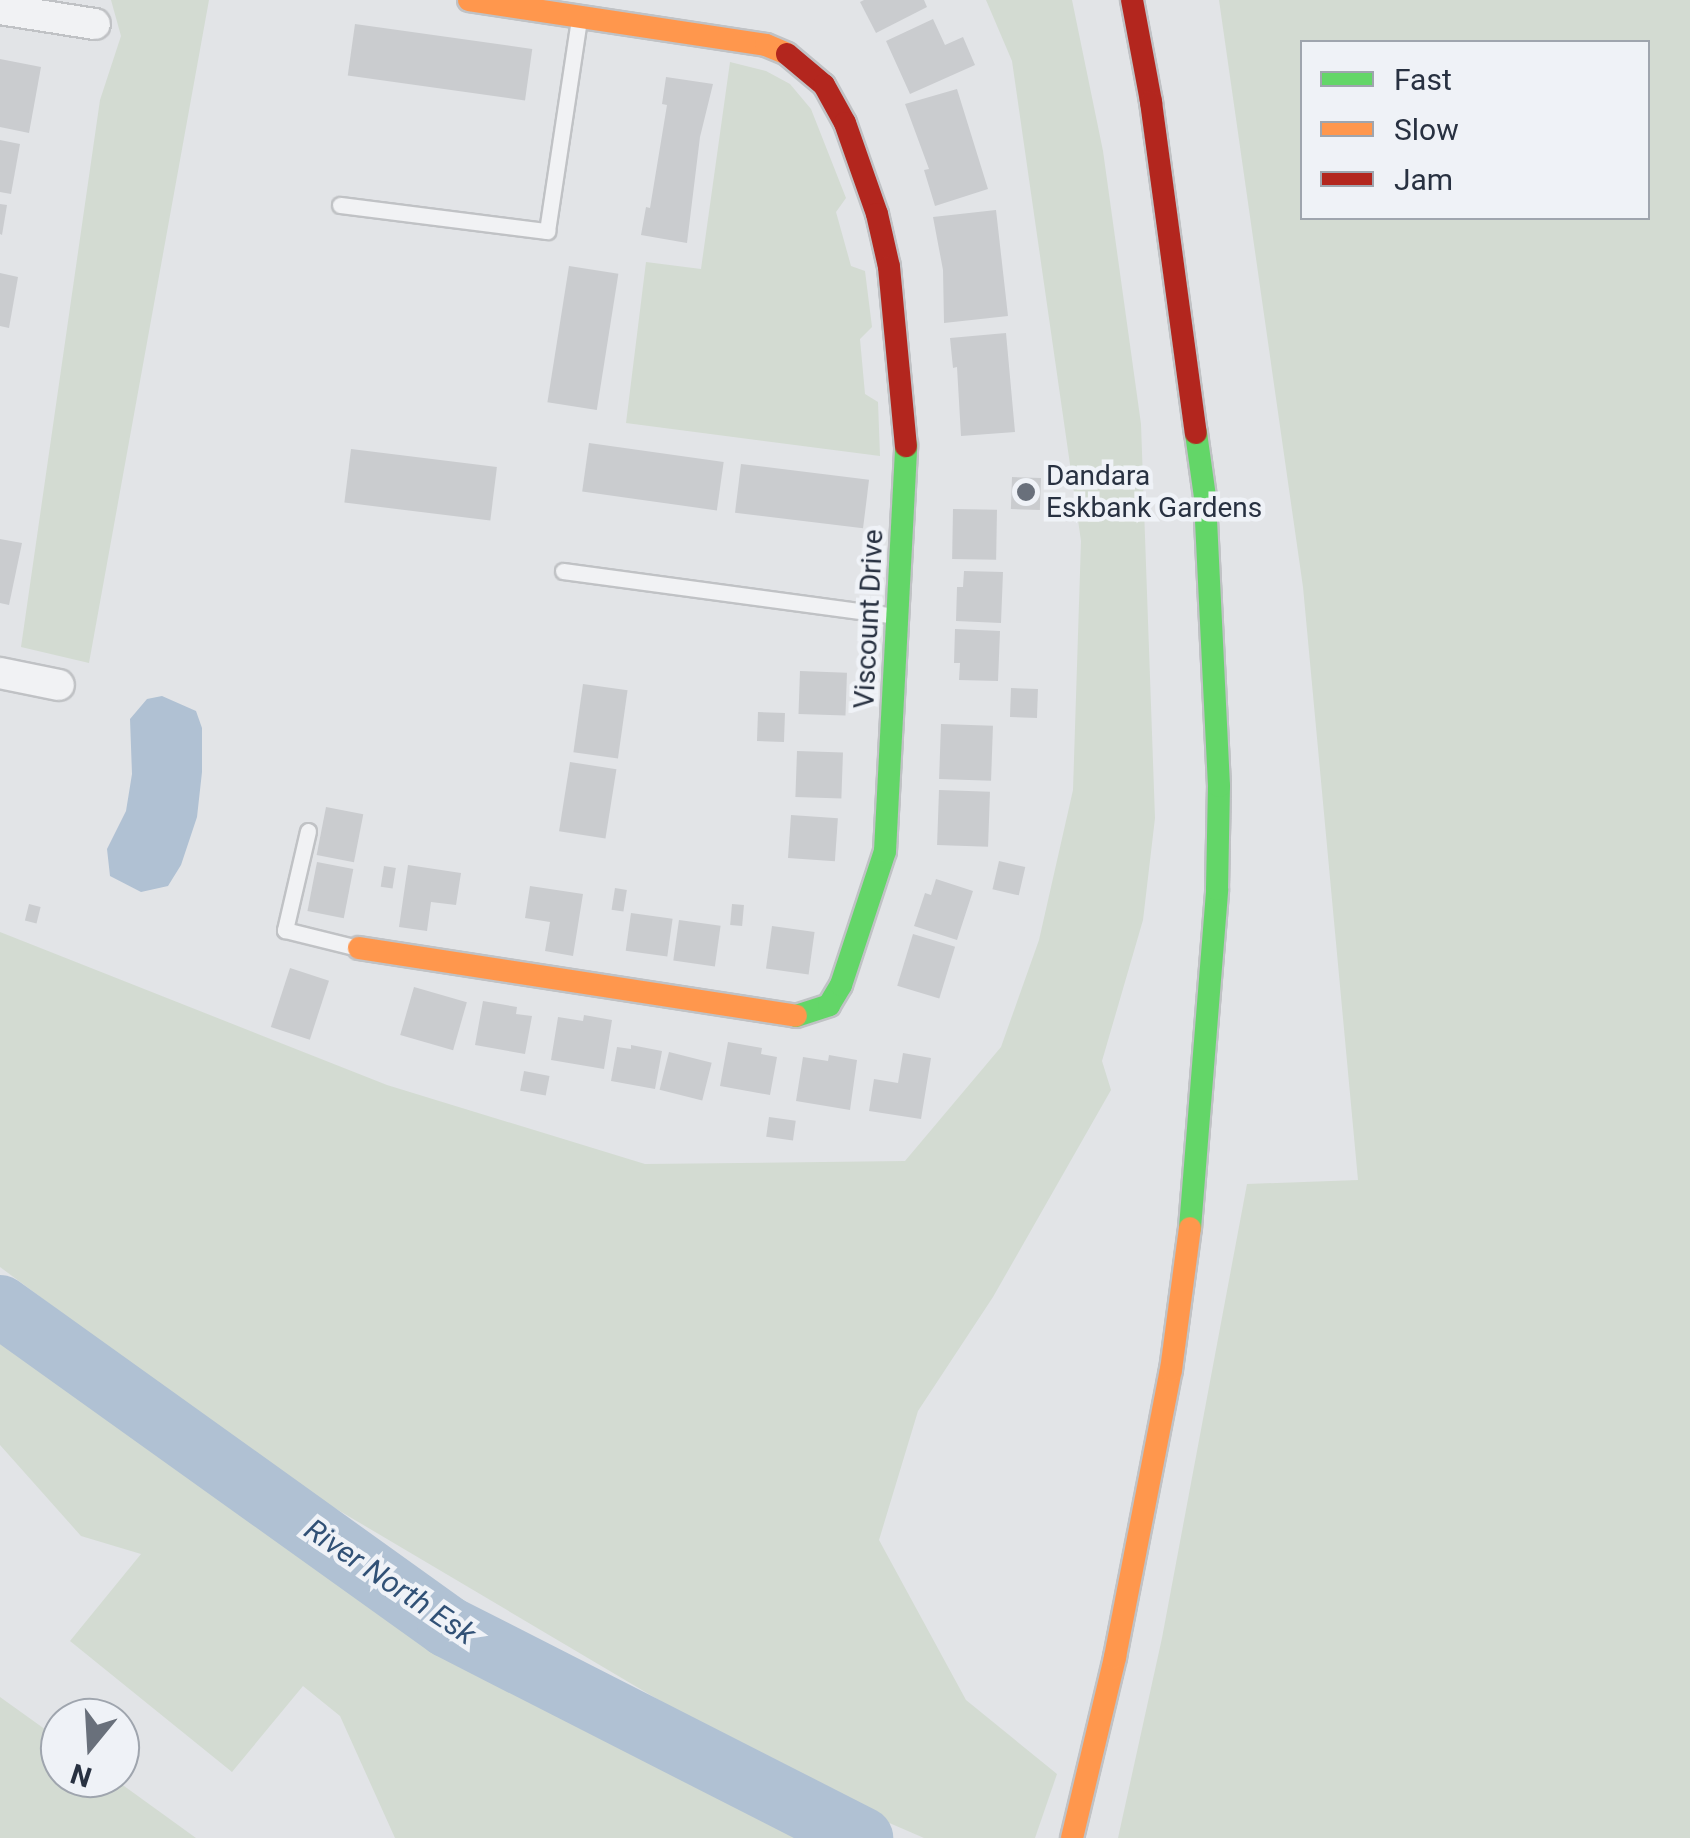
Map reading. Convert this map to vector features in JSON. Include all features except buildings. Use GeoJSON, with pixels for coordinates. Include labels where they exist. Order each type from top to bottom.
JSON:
{"type":"FeatureCollection","features":[{"type":"Feature","properties":{"kind":"main road","name":"Viscount Drive"},"geometry":{"type":"LineString","coordinates":[[358,948],[791,1017],[814,1014],[829,1004],[842,985],[883,861],[908,465],[901,361],[877,214],[845,122],[824,84],[796,58],[766,45],[515,3],[468,0]]}},
{"type":"Feature","properties":{"kind":"main road"},"geometry":{"type":"LineString","coordinates":[[1072,1838],[1115,1657],[1171,1370],[1190,1231],[1208,1032],[1219,786],[1205,497],[1132,0]]}},
{"type":"Feature","properties":{"kind":"street"},"geometry":{"type":"LineString","coordinates":[[0,9],[95,24]]}},
{"type":"Feature","properties":{"kind":"street"},"geometry":{"type":"LineString","coordinates":[[0,674],[60,685]]}},
{"type":"Feature","properties":{"kind":"lane"},"geometry":{"type":"LineString","coordinates":[[340,205],[546,232],[579,16]]}},
{"type":"Feature","properties":{"kind":"lane"},"geometry":{"type":"LineString","coordinates":[[563,570],[899,616]]}},
{"type":"Feature","properties":{"kind":"lane"},"geometry":{"type":"LineString","coordinates":[[308,831],[286,930],[358,948]]}},
{"type":"Feature","properties":{"kind":"shaded area"},"geometry":{"type":"Polygon","coordinates":[[[111,0],[209,0],[89,663],[21,647],[100,100],[121,36],[111,0]]]}},
{"type":"Feature","properties":{"kind":"shaded area"},"geometry":{"type":"Polygon","coordinates":[[[986,0],[1072,0],[1103,151],[1141,424],[1155,818],[1143,920],[1102,1061],[1111,1090],[993,1297],[918,1411],[879,1540],[966,1700],[1057,1774],[1035,1838],[924,1838],[804,1786],[284,1478],[0,1267],[0,932],[387,1085],[645,1164],[905,1161],[1001,1047],[1039,940],[1073,790],[1081,541],[1012,61],[986,0]]]}},
{"type":"Feature","properties":{"kind":"shaded area"},"geometry":{"type":"Polygon","coordinates":[[[1219,0],[1690,0],[1690,1838],[1118,1838],[1162,1638],[1247,1184],[1358,1180],[1303,587],[1219,0]]]}},
{"type":"Feature","properties":{"kind":"shaded area"},"geometry":{"type":"Polygon","coordinates":[[[730,62],[766,71],[790,84],[811,109],[846,198],[836,212],[851,266],[865,271],[872,327],[860,339],[865,394],[878,402],[880,456],[626,423],[646,262],[701,269],[730,62]]]}},
{"type":"Feature","properties":{"kind":"shaded area"},"geometry":{"type":"Polygon","coordinates":[[[0,1338],[171,1454],[425,1639],[795,1838],[395,1838],[340,1716],[303,1686],[232,1772],[70,1641],[141,1554],[81,1536],[0,1445],[0,1338]]]}},
{"type":"Feature","properties":{"kind":"shaded area"},"geometry":{"type":"Polygon","coordinates":[[[0,1697],[40,1726],[40,1798],[140,1798],[196,1838],[0,1838],[0,1697]]]}},
{"type":"Feature","properties":{"kind":"water"},"geometry":{"type":"Polygon","coordinates":[[[162,696],[196,711],[202,728],[202,772],[197,817],[181,865],[168,886],[141,892],[110,876],[107,849],[126,811],[132,774],[130,719],[147,699],[162,696]]]}},
{"type":"Feature","properties":{"kind":"waterway","name":"River North Esk"},"geometry":{"type":"LineString","coordinates":[[0,1306],[448,1627],[862,1838]]}},
{"type":"Feature","properties":{"kind":"traffic: fast"},"geometry":{"type":"LineString","coordinates":[[1190,1228],[1217,889],[1219,786],[1205,497],[1196,433]]}},
{"type":"Feature","properties":{"kind":"traffic: fast"},"geometry":{"type":"LineString","coordinates":[[796,1016],[829,1005],[841,985],[885,851],[906,446]]}},
{"type":"Feature","properties":{"kind":"traffic: slow"},"geometry":{"type":"LineString","coordinates":[[469,0],[766,45],[787,54]]}},
{"type":"Feature","properties":{"kind":"traffic: slow"},"geometry":{"type":"LineString","coordinates":[[359,948],[796,1016]]}},
{"type":"Feature","properties":{"kind":"traffic: slow"},"geometry":{"type":"LineString","coordinates":[[1072,1838],[1115,1657],[1171,1370],[1190,1228]]}},
{"type":"Feature","properties":{"kind":"traffic: jam"},"geometry":{"type":"LineString","coordinates":[[1132,0],[1151,102],[1196,433]]}},
{"type":"Feature","properties":{"kind":"traffic: jam"},"geometry":{"type":"LineString","coordinates":[[787,54],[824,85],[845,123],[877,214],[889,267],[906,446]]}},
{"type":"Feature","properties":{"kind":"place","name":"Dandara Eskbank Gardens"},"geometry":{"type":"Point","coordinates":[1026,492]}}]}
